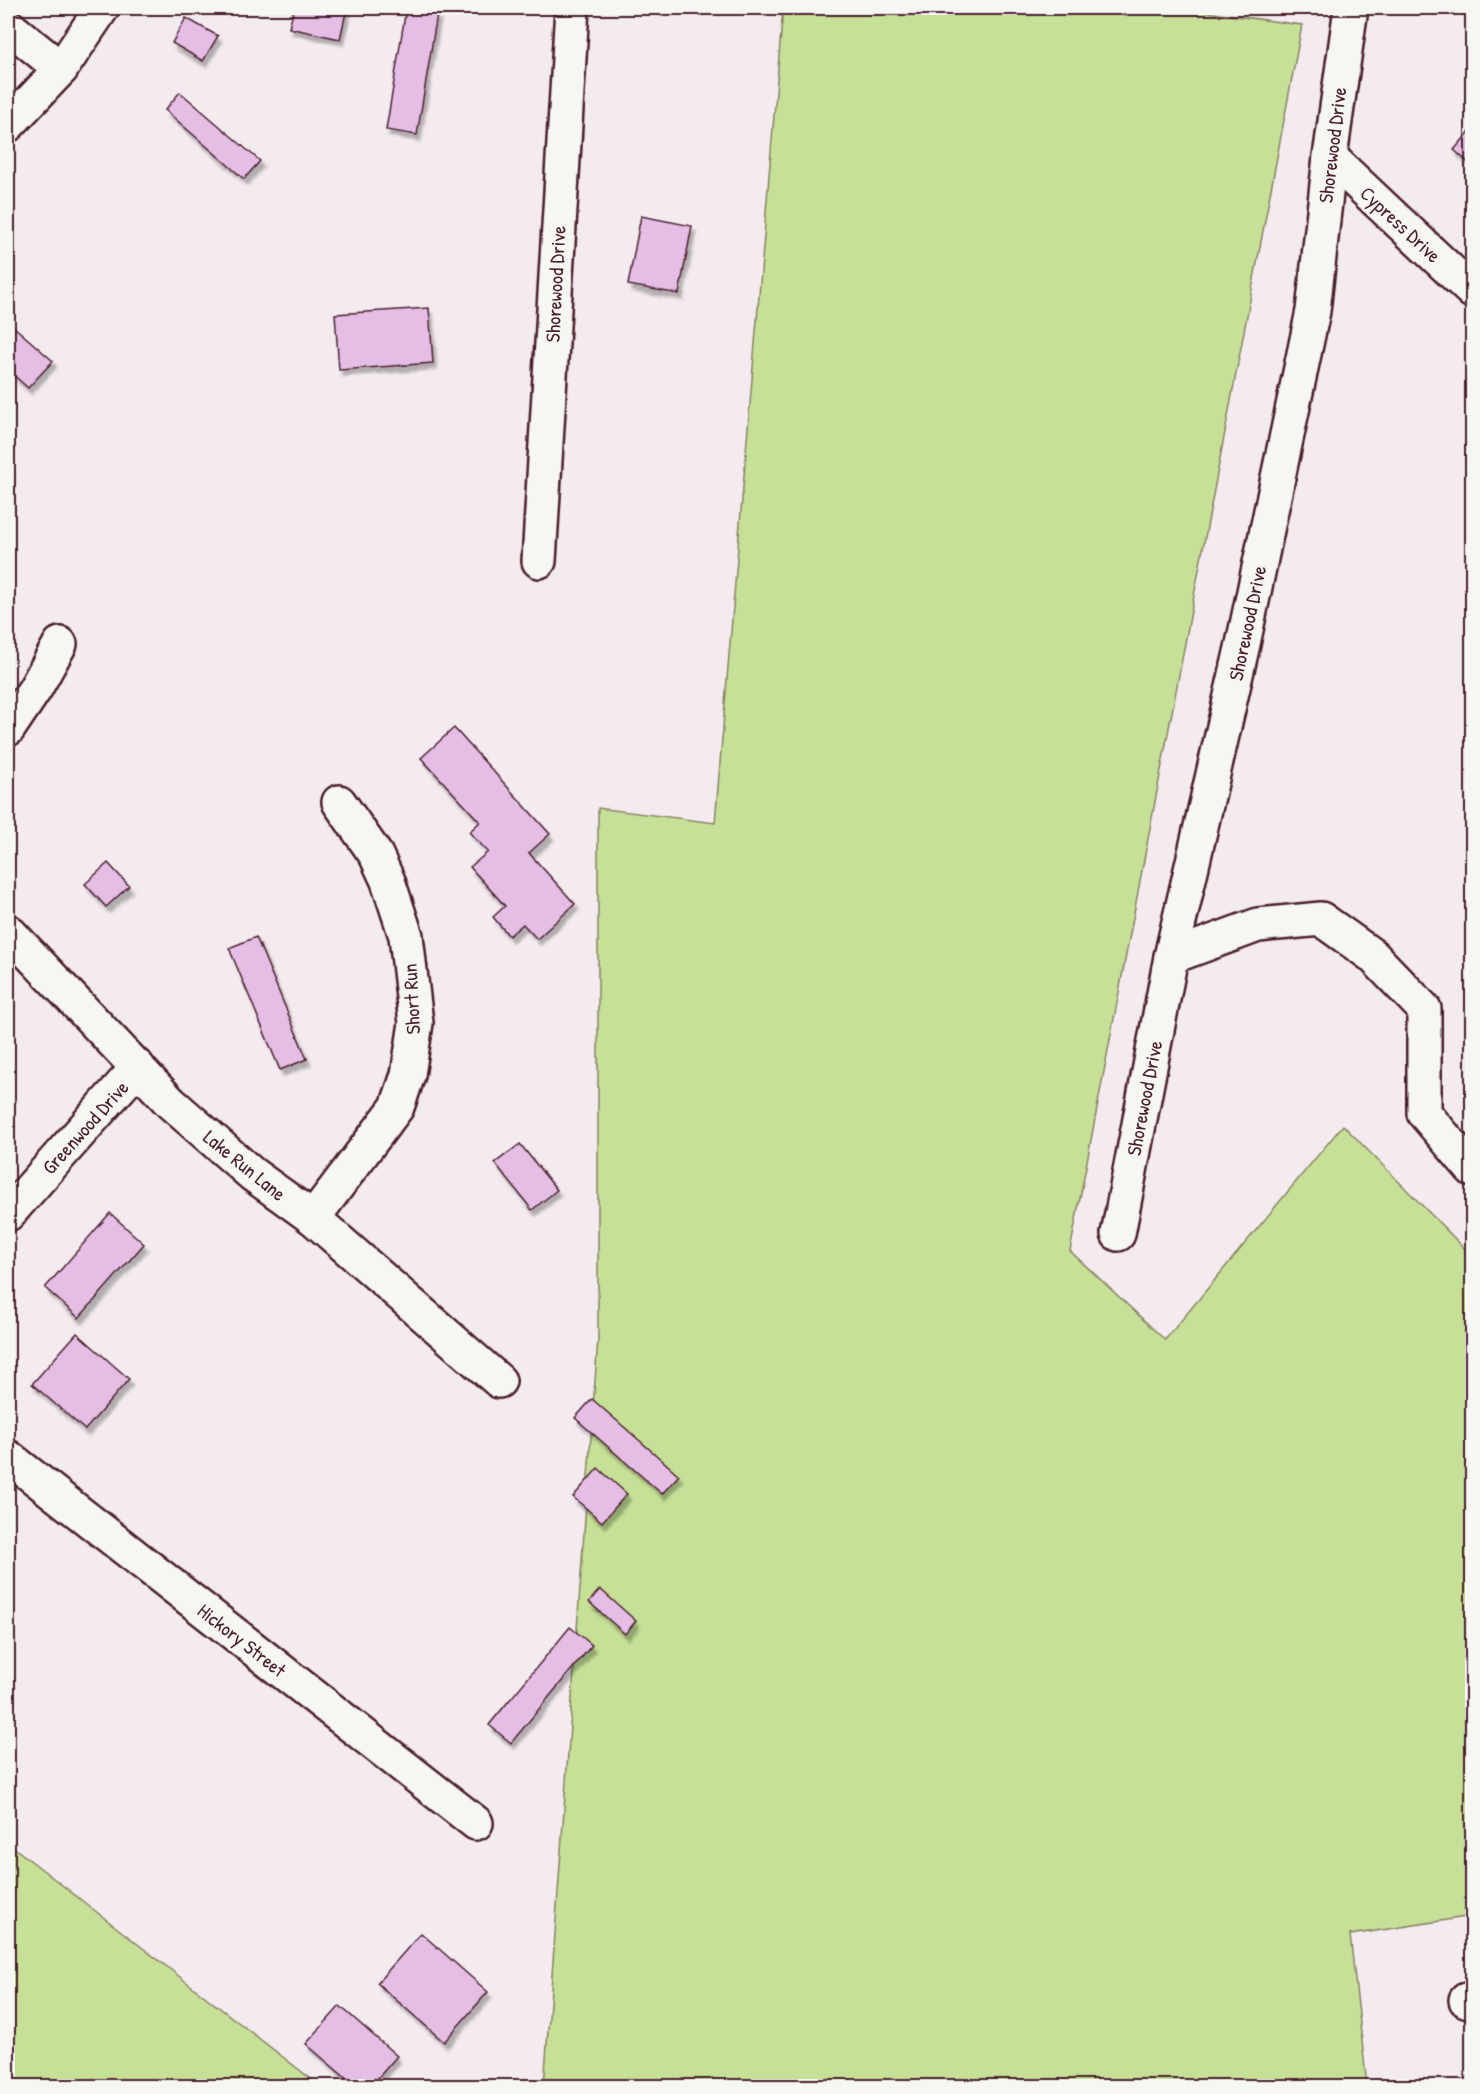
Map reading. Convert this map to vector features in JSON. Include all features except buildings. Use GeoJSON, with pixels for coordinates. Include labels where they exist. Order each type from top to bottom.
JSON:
{"type":"FeatureCollection","features":[{"type":"Feature","properties":{"kind":"street"},"geometry":{"type":"LineString","coordinates":[[8,125],[61,69],[102,8]]}},
{"type":"Feature","properties":{"kind":"street","name":"Shorewood Drive"},"geometry":{"type":"LineString","coordinates":[[539,561],[572,8]]}},
{"type":"Feature","properties":{"kind":"street","name":"Shorewood Drive"},"geometry":{"type":"LineString","coordinates":[[1118,1234],[1171,957],[1241,656],[1310,323],[1351,8]]}},
{"type":"Feature","properties":{"kind":"street"},"geometry":{"type":"LineString","coordinates":[[8,26],[61,69]]}},
{"type":"Feature","properties":{"kind":"street","name":"Cypress Drive"},"geometry":{"type":"LineString","coordinates":[[1330,157],[1473,291]]}},
{"type":"Feature","properties":{"kind":"street"},"geometry":{"type":"LineString","coordinates":[[8,729],[35,689],[60,644]]}},
{"type":"Feature","properties":{"kind":"street","name":"Short Run"},"geometry":{"type":"LineString","coordinates":[[313,1218],[397,1107],[408,1075],[416,1023],[406,936],[388,881],[376,855],[339,802]]}},
{"type":"Feature","properties":{"kind":"street"},"geometry":{"type":"LineString","coordinates":[[1171,957],[1258,925],[1321,919],[1373,956],[1424,1009],[1424,1113],[1473,1170]]}},
{"type":"Feature","properties":{"kind":"street","name":"Lake Run Lane"},"geometry":{"type":"LineString","coordinates":[[8,931],[171,1103],[252,1174],[313,1218],[499,1381]]}},
{"type":"Feature","properties":{"kind":"street","name":"Greenwood Drive"},"geometry":{"type":"LineString","coordinates":[[8,1214],[138,1067]]}},
{"type":"Feature","properties":{"kind":"street","name":"Hickory Street"},"geometry":{"type":"LineString","coordinates":[[8,1457],[476,1823]]}},
{"type":"Feature","properties":{"kind":"green space"},"geometry":{"type":"Polygon","coordinates":[[[783,8],[1177,8],[1302,25],[1070,1251],[1165,1340],[1343,1125],[1472,1256],[1472,1916],[1350,1935],[1367,2086],[544,2086],[598,1339],[598,808],[715,823],[783,8]]]}},
{"type":"Feature","properties":{"kind":"green space"},"geometry":{"type":"Polygon","coordinates":[[[8,1843],[320,2086],[8,2086],[8,1843]]]}}]}
